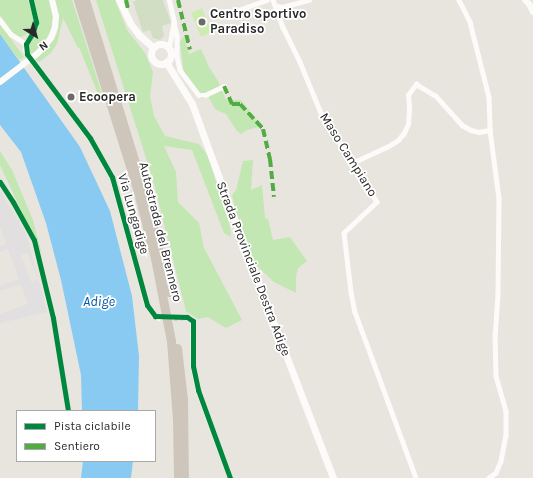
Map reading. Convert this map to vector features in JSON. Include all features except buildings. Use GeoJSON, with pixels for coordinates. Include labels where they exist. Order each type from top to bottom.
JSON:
{"type":"FeatureCollection","features":[{"type":"Feature","properties":{"kind":"highway","name":"Autostrada del Brennero"},"geometry":{"type":"LineString","coordinates":[[78,0],[138,192],[157,265],[167,314],[172,355],[177,418],[178,478]]}},
{"type":"Feature","properties":{"kind":"highway","name":"Autostrada del Brennero"},"geometry":{"type":"LineString","coordinates":[[85,0],[143,188],[163,262],[180,368],[184,434],[184,478]]}},
{"type":"Feature","properties":{"kind":"main road"},"geometry":{"type":"LineString","coordinates":[[118,0],[130,23],[139,35],[153,47]]}},
{"type":"Feature","properties":{"kind":"main road"},"geometry":{"type":"LineString","coordinates":[[158,44],[164,44],[168,47],[171,55],[166,62],[162,64],[155,62],[151,55],[153,47],[158,44]]}},
{"type":"Feature","properties":{"kind":"main road","name":"Strada Provinciale Destra Adige"},"geometry":{"type":"LineString","coordinates":[[166,62],[192,104],[241,238],[333,478]]}},
{"type":"Feature","properties":{"kind":"street"},"geometry":{"type":"LineString","coordinates":[[31,0],[36,22],[33,32],[26,44],[25,50],[31,59]]}},
{"type":"Feature","properties":{"kind":"street"},"geometry":{"type":"LineString","coordinates":[[0,82],[31,59],[46,45],[54,32],[56,16],[52,0]]}},
{"type":"Feature","properties":{"kind":"street"},"geometry":{"type":"LineString","coordinates":[[169,0],[177,36],[177,56],[180,70],[199,95],[205,95],[224,86]]}},
{"type":"Feature","properties":{"kind":"street"},"geometry":{"type":"LineString","coordinates":[[227,14],[267,0]]}},
{"type":"Feature","properties":{"kind":"street","name":"Maso Campiano"},"geometry":{"type":"LineString","coordinates":[[273,0],[283,27],[300,62],[321,113],[377,202],[344,233],[351,292],[355,312],[416,478]]}},
{"type":"Feature","properties":{"kind":"street"},"geometry":{"type":"LineString","coordinates":[[276,6],[282,8],[299,1],[309,0]]}},
{"type":"Feature","properties":{"kind":"street"},"geometry":{"type":"LineString","coordinates":[[459,0],[470,22],[489,96],[490,130],[499,198],[498,295],[495,334],[496,376],[506,412],[506,435],[497,476],[489,478]]}},
{"type":"Feature","properties":{"kind":"street"},"geometry":{"type":"LineString","coordinates":[[525,0],[533,12]]}},
{"type":"Feature","properties":{"kind":"street"},"geometry":{"type":"LineString","coordinates":[[0,20],[11,34],[26,44]]}},
{"type":"Feature","properties":{"kind":"street"},"geometry":{"type":"LineString","coordinates":[[168,47],[174,22]]}},
{"type":"Feature","properties":{"kind":"street","name":"Via Lungadige"},"geometry":{"type":"LineString","coordinates":[[31,59],[90,138],[112,177],[147,305],[154,316],[159,318]]}},
{"type":"Feature","properties":{"kind":"street"},"geometry":{"type":"LineString","coordinates":[[352,163],[387,147],[398,140],[404,133],[408,124],[408,94],[416,84],[436,96],[462,125],[479,132],[490,130]]}},
{"type":"Feature","properties":{"kind":"street"},"geometry":{"type":"LineString","coordinates":[[187,318],[193,321],[192,366],[198,390],[230,478]]}},
{"type":"Feature","properties":{"kind":"shaded area"},"geometry":{"type":"Polygon","coordinates":[[[0,191],[26,233],[47,312],[0,323],[0,314],[28,304],[21,284],[0,291],[0,286],[19,279],[8,249],[0,252],[0,246],[6,243],[0,227],[0,191]],[[28,253],[21,255],[31,282],[38,280],[28,253]]]}},
{"type":"Feature","properties":{"kind":"green space"},"geometry":{"type":"Polygon","coordinates":[[[0,0],[28,0],[33,18],[33,27],[29,33],[21,37],[13,34],[0,15],[0,0]]]}},
{"type":"Feature","properties":{"kind":"green space"},"geometry":{"type":"Polygon","coordinates":[[[33,0],[49,0],[53,18],[51,30],[45,41],[39,49],[30,56],[30,45],[38,24],[33,0]]]}},
{"type":"Feature","properties":{"kind":"green space"},"geometry":{"type":"Polygon","coordinates":[[[55,0],[72,0],[104,100],[100,99],[79,47],[78,48],[63,18],[57,44],[51,53],[39,62],[35,60],[49,47],[57,34],[59,20],[55,0]]]}},
{"type":"Feature","properties":{"kind":"green space"},"geometry":{"type":"Polygon","coordinates":[[[96,0],[115,0],[127,30],[145,53],[153,72],[150,96],[154,116],[165,136],[199,144],[208,156],[230,227],[231,237],[224,233],[192,150],[164,146],[176,172],[178,202],[199,223],[204,248],[242,320],[226,328],[208,317],[198,319],[186,311],[153,180],[96,0]]]}},
{"type":"Feature","properties":{"kind":"green space"},"geometry":{"type":"Polygon","coordinates":[[[137,0],[163,0],[171,23],[162,26],[164,36],[160,40],[153,38],[150,30],[143,32],[133,2],[137,0]]]}},
{"type":"Feature","properties":{"kind":"green space","name":"Centro Sportivo Paradiso"},"geometry":{"type":"Polygon","coordinates":[[[202,8],[212,32],[201,37],[191,13],[202,8]]]}},
{"type":"Feature","properties":{"kind":"green space"},"geometry":{"type":"Polygon","coordinates":[[[0,24],[24,57],[19,60],[0,34],[0,24]]]}},
{"type":"Feature","properties":{"kind":"green space"},"geometry":{"type":"Polygon","coordinates":[[[184,36],[189,54],[201,49],[226,100],[241,100],[262,126],[247,130],[241,134],[237,131],[226,114],[215,109],[208,96],[197,96],[184,75],[180,42],[184,36]]]}},
{"type":"Feature","properties":{"kind":"green space"},"geometry":{"type":"Polygon","coordinates":[[[0,151],[12,170],[33,220],[42,255],[0,165],[0,151]]]}},
{"type":"Feature","properties":{"kind":"green space"},"geometry":{"type":"Polygon","coordinates":[[[253,160],[251,190],[262,185],[265,218],[268,219],[273,240],[290,237],[307,261],[298,268],[296,277],[296,293],[274,282],[254,263],[236,211],[232,195],[236,190],[243,161],[253,160]]]}},
{"type":"Feature","properties":{"kind":"water","name":"Adige"},"geometry":{"type":"Polygon","coordinates":[[[0,34],[80,147],[110,211],[132,296],[139,356],[138,410],[82,410],[81,375],[61,280],[46,223],[21,152],[0,125],[0,34]]]}},
{"type":"Feature","properties":{"kind":"water"},"geometry":{"type":"Polygon","coordinates":[[[83,462],[133,462],[131,478],[81,478],[83,462]]]}},
{"type":"Feature","properties":{"kind":"tunnel"},"geometry":{"type":"LineString","coordinates":[[167,318],[187,317]]}},
{"type":"Feature","properties":{"kind":"marked path"},"geometry":{"type":"LineString","coordinates":[[126,0],[128,9]]}},
{"type":"Feature","properties":{"kind":"marked path"},"geometry":{"type":"LineString","coordinates":[[178,0],[190,50]]}},
{"type":"Feature","properties":{"kind":"marked path"},"geometry":{"type":"LineString","coordinates":[[224,86],[232,104],[240,104],[263,129],[270,159],[274,197]]}},
{"type":"Feature","properties":{"kind":"cycle path"},"geometry":{"type":"LineString","coordinates":[[31,0],[36,22],[33,32],[26,44],[27,54],[90,138],[112,177],[147,305],[155,316],[187,317],[193,321],[193,366],[198,390],[230,478]]}},
{"type":"Feature","properties":{"kind":"cycle path"},"geometry":{"type":"LineString","coordinates":[[0,182],[34,240],[53,318],[68,410]]}},
{"type":"Feature","properties":{"kind":"place","name":"Centro Sportivo Paradiso"},"geometry":{"type":"Point","coordinates":[202,22]}},
{"type":"Feature","properties":{"kind":"place","name":"Ecoopera"},"geometry":{"type":"Point","coordinates":[71,97]}}]}
